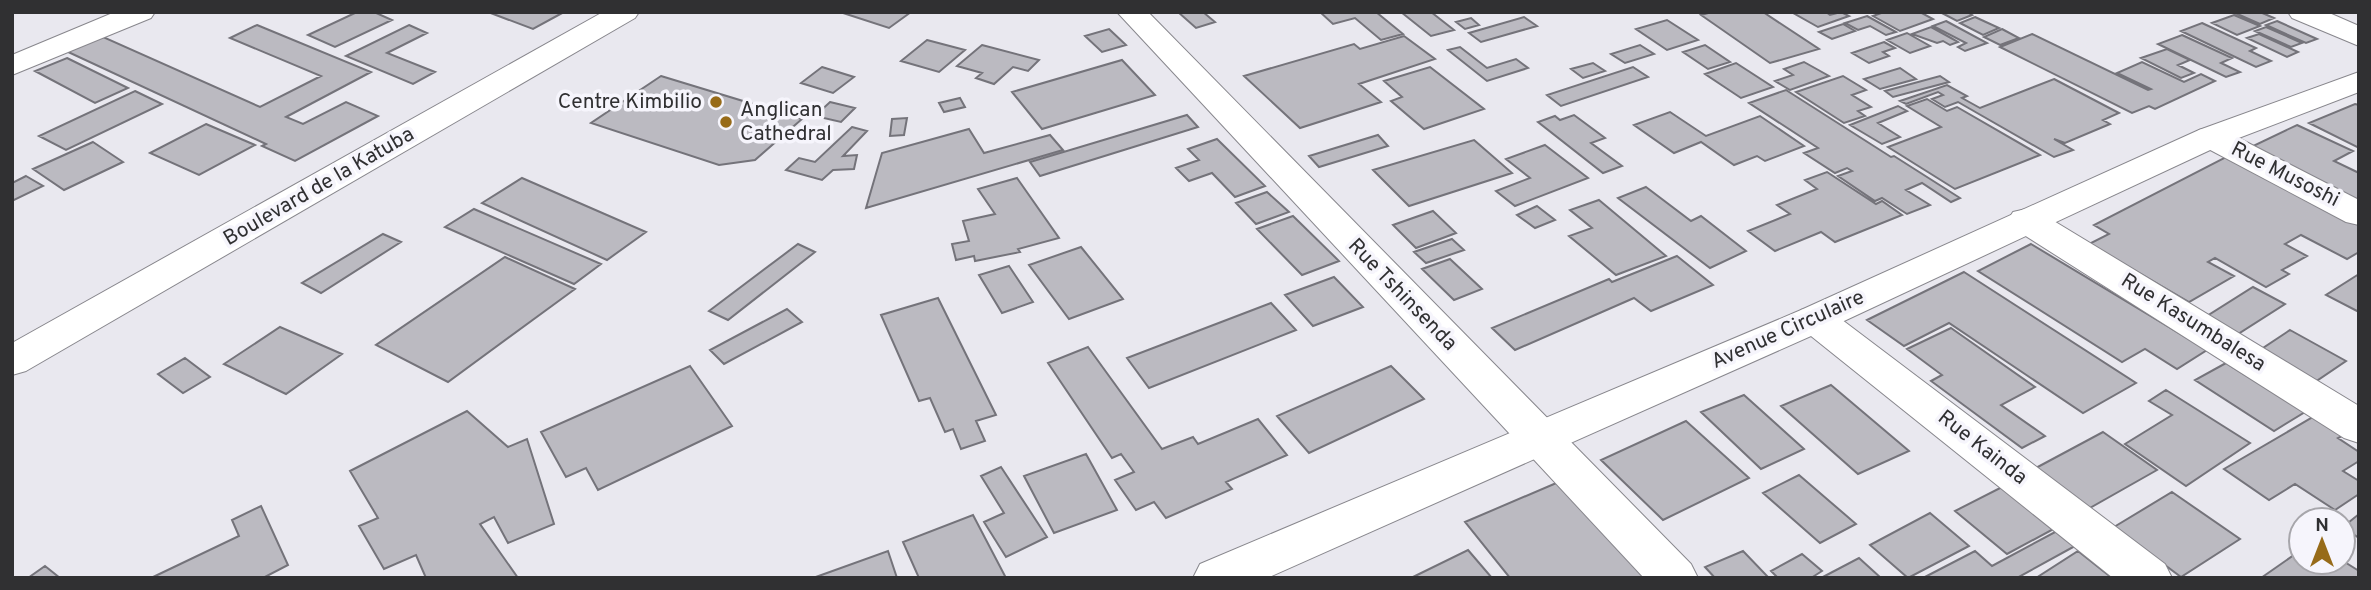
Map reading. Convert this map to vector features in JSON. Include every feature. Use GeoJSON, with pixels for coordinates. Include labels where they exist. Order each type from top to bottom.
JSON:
{"type":"FeatureCollection","features":[{"type":"Feature","properties":{"kind":"street"},"geometry":{"type":"LineString","coordinates":[[12,66],[141,12]]}},
{"type":"Feature","properties":{"kind":"street","name":"Boulevard de la Katuba"},"geometry":{"type":"LineString","coordinates":[[12,361],[625,12]]}},
{"type":"Feature","properties":{"kind":"street","name":"Rue Tshinsenda"},"geometry":{"type":"LineString","coordinates":[[1131,12],[1674,578]]}},
{"type":"Feature","properties":{"kind":"street"},"geometry":{"type":"LineString","coordinates":[[2302,12],[2359,37]]}},
{"type":"Feature","properties":{"kind":"street","name":"Avenue Circulaire"},"geometry":{"type":"LineString","coordinates":[[1220,577],[1540,440],[1815,318],[2211,137],[2359,81]]}},
{"type":"Feature","properties":{"kind":"street","name":"Rue Musoshi"},"geometry":{"type":"LineString","coordinates":[[2211,137],[2359,214]]}},
{"type":"Feature","properties":{"kind":"street","name":"Rue Kasumbalesa"},"geometry":{"type":"LineString","coordinates":[[2026,220],[2359,427]]}},
{"type":"Feature","properties":{"kind":"street","name":"Rue Kainda"},"geometry":{"type":"LineString","coordinates":[[1815,318],[2148,578]]}},
{"type":"Feature","properties":{"kind":"building"},"geometry":{"type":"Polygon","coordinates":[[[357,12],[374,12],[392,20],[335,47],[308,35],[357,12]]]}},
{"type":"Feature","properties":{"kind":"building"},"geometry":{"type":"Polygon","coordinates":[[[488,12],[564,12],[533,29],[488,12]]]}},
{"type":"Feature","properties":{"kind":"building"},"geometry":{"type":"Polygon","coordinates":[[[840,12],[911,12],[889,28],[840,12]]]}},
{"type":"Feature","properties":{"kind":"building"},"geometry":{"type":"Polygon","coordinates":[[[1178,12],[1203,12],[1215,22],[1196,28],[1178,12]]]}},
{"type":"Feature","properties":{"kind":"building"},"geometry":{"type":"Polygon","coordinates":[[[1320,12],[1376,12],[1403,34],[1381,40],[1355,18],[1333,24],[1320,12]]]}},
{"type":"Feature","properties":{"kind":"building"},"geometry":{"type":"Polygon","coordinates":[[[1401,12],[1431,12],[1454,30],[1431,36],[1401,12]]]}},
{"type":"Feature","properties":{"kind":"building"},"geometry":{"type":"Polygon","coordinates":[[[1712,12],[1763,12],[1819,49],[1770,63],[1701,15],[1712,12]]]}},
{"type":"Feature","properties":{"kind":"building"},"geometry":{"type":"Polygon","coordinates":[[[1826,12],[1830,15],[1841,12],[1849,16],[1818,27],[1795,14],[1826,12]]]}},
{"type":"Feature","properties":{"kind":"building"},"geometry":{"type":"Polygon","coordinates":[[[1884,12],[1920,12],[1933,19],[1900,31],[1873,16],[1884,12]]]}},
{"type":"Feature","properties":{"kind":"building"},"geometry":{"type":"Polygon","coordinates":[[[1940,12],[1967,12],[1972,15],[1957,21],[1940,12]]]}},
{"type":"Feature","properties":{"kind":"building"},"geometry":{"type":"Polygon","coordinates":[[[2260,12],[2274,18],[2260,24],[2235,13],[2260,12]]]}},
{"type":"Feature","properties":{"kind":"building"},"geometry":{"type":"Polygon","coordinates":[[[2234,15],[2260,26],[2237,35],[2212,23],[2234,15]]]}},
{"type":"Feature","properties":{"kind":"building"},"geometry":{"type":"Polygon","coordinates":[[[1867,16],[1896,32],[1886,35],[1870,26],[1858,30],[1845,23],[1867,16]]]}},
{"type":"Feature","properties":{"kind":"building"},"geometry":{"type":"Polygon","coordinates":[[[1524,17],[1537,26],[1481,42],[1469,33],[1524,17]]]}},
{"type":"Feature","properties":{"kind":"building"},"geometry":{"type":"Polygon","coordinates":[[[1975,17],[1999,28],[1983,35],[1960,23],[1975,17]]]}},
{"type":"Feature","properties":{"kind":"building"},"geometry":{"type":"Polygon","coordinates":[[[1471,18],[1479,25],[1465,29],[1456,22],[1471,18]]]}},
{"type":"Feature","properties":{"kind":"building"},"geometry":{"type":"Polygon","coordinates":[[[1667,20],[1698,40],[1667,50],[1636,29],[1667,20]]]}},
{"type":"Feature","properties":{"kind":"building"},"geometry":{"type":"Polygon","coordinates":[[[1946,21],[1987,43],[1965,51],[1958,47],[1966,43],[1933,26],[1946,21]]]}},
{"type":"Feature","properties":{"kind":"building"},"geometry":{"type":"Polygon","coordinates":[[[2277,21],[2317,39],[2306,43],[2266,25],[2277,21]]]}},
{"type":"Feature","properties":{"kind":"building"},"geometry":{"type":"Polygon","coordinates":[[[2202,23],[2256,48],[2250,51],[2271,61],[2256,67],[2181,31],[2202,23]]]}},
{"type":"Feature","properties":{"kind":"building"},"geometry":{"type":"Polygon","coordinates":[[[1843,24],[1855,31],[1832,39],[1819,32],[1843,24]]]}},
{"type":"Feature","properties":{"kind":"building"},"geometry":{"type":"Polygon","coordinates":[[[257,25],[371,72],[286,117],[303,124],[346,102],[378,116],[295,161],[262,146],[266,144],[66,51],[101,36],[260,107],[321,76],[230,38],[257,25]]]}},
{"type":"Feature","properties":{"kind":"building"},"geometry":{"type":"Polygon","coordinates":[[[409,25],[427,33],[387,53],[435,72],[413,84],[346,56],[409,25]]]}},
{"type":"Feature","properties":{"kind":"building"},"geometry":{"type":"Polygon","coordinates":[[[1931,27],[1958,42],[1950,45],[1943,41],[1937,43],[1912,34],[1931,27]]]}},
{"type":"Feature","properties":{"kind":"building"},"geometry":{"type":"Polygon","coordinates":[[[2266,27],[2302,43],[2291,47],[2255,31],[2266,27]]]}},
{"type":"Feature","properties":{"kind":"building"},"geometry":{"type":"Polygon","coordinates":[[[1109,29],[1126,45],[1102,52],[1085,36],[1109,29]]]}},
{"type":"Feature","properties":{"kind":"building"},"geometry":{"type":"Polygon","coordinates":[[[2002,29],[2019,38],[2000,45],[1984,37],[2002,29]]]}},
{"type":"Feature","properties":{"kind":"building"},"geometry":{"type":"Polygon","coordinates":[[[1907,33],[1930,46],[1910,53],[1887,40],[1907,33]]]}},
{"type":"Feature","properties":{"kind":"building"},"geometry":{"type":"Polygon","coordinates":[[[2032,34],[2148,90],[2151,89],[2117,73],[2142,62],[2184,82],[2201,74],[2215,81],[2155,109],[2149,106],[2132,113],[2000,47],[2032,34]]]}},
{"type":"Feature","properties":{"kind":"building"},"geometry":{"type":"Polygon","coordinates":[[[2259,34],[2298,52],[2287,57],[2247,38],[2259,34]]]}},
{"type":"Feature","properties":{"kind":"building"},"geometry":{"type":"Polygon","coordinates":[[[2182,35],[2232,58],[2221,63],[2240,72],[2226,77],[2158,44],[2182,35]]]}},
{"type":"Feature","properties":{"kind":"building"},"geometry":{"type":"Polygon","coordinates":[[[1404,36],[1435,59],[1359,84],[1381,102],[1300,128],[1244,76],[1354,44],[1360,49],[1404,36]]]}},
{"type":"Feature","properties":{"kind":"building"},"geometry":{"type":"Polygon","coordinates":[[[927,40],[965,50],[939,72],[901,61],[927,40]]]}},
{"type":"Feature","properties":{"kind":"building"},"geometry":{"type":"Polygon","coordinates":[[[1884,42],[1895,48],[1883,52],[1889,56],[1869,63],[1852,53],[1884,42]]]}},
{"type":"Feature","properties":{"kind":"building"},"geometry":{"type":"Polygon","coordinates":[[[982,45],[1039,60],[1028,71],[1013,67],[994,84],[976,78],[982,73],[957,66],[982,45]]]}},
{"type":"Feature","properties":{"kind":"building"},"geometry":{"type":"Polygon","coordinates":[[[1640,45],[1654,54],[1625,63],[1611,54],[1640,45]]]}},
{"type":"Feature","properties":{"kind":"building"},"geometry":{"type":"Polygon","coordinates":[[[1705,45],[1730,62],[1708,69],[1683,52],[1705,45]]]}},
{"type":"Feature","properties":{"kind":"building"},"geometry":{"type":"Polygon","coordinates":[[[1460,47],[1487,68],[1516,59],[1528,68],[1487,81],[1448,50],[1460,47]]]}},
{"type":"Feature","properties":{"kind":"building"},"geometry":{"type":"Polygon","coordinates":[[[2167,49],[2190,60],[2178,65],[2194,73],[2181,78],[2141,58],[2167,49]]]}},
{"type":"Feature","properties":{"kind":"building"},"geometry":{"type":"Polygon","coordinates":[[[67,58],[128,88],[95,103],[35,71],[67,58]]]}},
{"type":"Feature","properties":{"kind":"building"},"geometry":{"type":"Polygon","coordinates":[[[1122,60],[1155,95],[1042,129],[1012,92],[1122,60]]]}},
{"type":"Feature","properties":{"kind":"building"},"geometry":{"type":"Polygon","coordinates":[[[1804,62],[1829,76],[1790,90],[1775,81],[1793,75],[1784,69],[1804,62]]]}},
{"type":"Feature","properties":{"kind":"building"},"geometry":{"type":"Polygon","coordinates":[[[1593,63],[1605,71],[1583,78],[1571,69],[1593,63]]]}},
{"type":"Feature","properties":{"kind":"building"},"geometry":{"type":"Polygon","coordinates":[[[1736,63],[1773,87],[1741,98],[1705,74],[1736,63]]]}},
{"type":"Feature","properties":{"kind":"building"},"geometry":{"type":"Polygon","coordinates":[[[822,67],[854,77],[833,93],[801,83],[822,67]]]}},
{"type":"Feature","properties":{"kind":"building"},"geometry":{"type":"Polygon","coordinates":[[[1430,67],[1484,109],[1424,129],[1391,101],[1402,97],[1384,81],[1430,67]]]}},
{"type":"Feature","properties":{"kind":"building"},"geometry":{"type":"Polygon","coordinates":[[[1633,67],[1648,77],[1561,106],[1547,95],[1633,67]]]}},
{"type":"Feature","properties":{"kind":"building"},"geometry":{"type":"Polygon","coordinates":[[[1900,68],[1916,79],[1880,89],[1864,79],[1900,68]]]}},
{"type":"Feature","properties":{"kind":"building"},"geometry":{"type":"Polygon","coordinates":[[[661,76],[802,119],[755,160],[719,165],[591,123],[661,76]]]}},
{"type":"Feature","properties":{"kind":"building"},"geometry":{"type":"Polygon","coordinates":[[[1843,76],[1866,90],[1852,95],[1871,107],[1858,111],[1865,116],[1844,123],[1796,92],[1843,76]]]}},
{"type":"Feature","properties":{"kind":"building"},"geometry":{"type":"Polygon","coordinates":[[[1940,76],[1949,82],[1893,97],[1885,91],[1940,76]]]}},
{"type":"Feature","properties":{"kind":"building"},"geometry":{"type":"Polygon","coordinates":[[[2054,79],[2119,113],[2103,120],[2110,124],[2065,143],[2054,139],[2073,150],[2054,157],[1958,102],[1945,107],[1932,99],[1943,95],[1938,92],[1906,104],[1900,101],[1947,85],[1967,96],[1962,98],[1980,108],[2054,79]]]}},
{"type":"Feature","properties":{"kind":"building"},"geometry":{"type":"Polygon","coordinates":[[[1786,90],[1960,198],[1951,202],[1922,183],[1906,190],[1930,205],[1907,214],[1882,198],[1875,201],[1838,176],[1852,171],[1847,168],[1835,173],[1804,153],[1818,148],[1749,103],[1786,90]]]}},
{"type":"Feature","properties":{"kind":"building"},"geometry":{"type":"Polygon","coordinates":[[[135,91],[162,104],[66,150],[39,136],[135,91]]]}},
{"type":"Feature","properties":{"kind":"building"},"geometry":{"type":"Polygon","coordinates":[[[960,98],[965,107],[944,112],[939,103],[960,98]]]}},
{"type":"Feature","properties":{"kind":"building"},"geometry":{"type":"Polygon","coordinates":[[[1927,99],[1947,111],[1957,107],[2040,155],[1955,189],[1888,147],[1941,127],[1907,106],[1927,99]]]}},
{"type":"Feature","properties":{"kind":"building"},"geometry":{"type":"Polygon","coordinates":[[[830,102],[855,108],[841,122],[815,116],[830,102]]]}},
{"type":"Feature","properties":{"kind":"building"},"geometry":{"type":"Polygon","coordinates":[[[2355,104],[2359,105],[2359,148],[2309,123],[2355,104]]]}},
{"type":"Feature","properties":{"kind":"building"},"geometry":{"type":"Polygon","coordinates":[[[1898,106],[1907,111],[1878,123],[1900,137],[1882,144],[1850,125],[1898,106]]]}},
{"type":"Feature","properties":{"kind":"building"},"geometry":{"type":"Polygon","coordinates":[[[1670,112],[1706,136],[1760,116],[1804,146],[1765,161],[1757,156],[1734,165],[1701,142],[1674,153],[1634,125],[1670,112]]]}},
{"type":"Feature","properties":{"kind":"building"},"geometry":{"type":"Polygon","coordinates":[[[1187,115],[1198,127],[1040,176],[1030,162],[1187,115]]]}},
{"type":"Feature","properties":{"kind":"building"},"geometry":{"type":"Polygon","coordinates":[[[1574,115],[1605,138],[1591,143],[1622,166],[1603,173],[1538,122],[1555,116],[1560,120],[1574,115]]]}},
{"type":"Feature","properties":{"kind":"building"},"geometry":{"type":"Polygon","coordinates":[[[907,118],[904,135],[890,136],[892,119],[907,118]]]}},
{"type":"Feature","properties":{"kind":"building"},"geometry":{"type":"Polygon","coordinates":[[[206,124],[255,145],[199,175],[150,153],[206,124]]]}},
{"type":"Feature","properties":{"kind":"building"},"geometry":{"type":"Polygon","coordinates":[[[2297,125],[2353,151],[2334,161],[2359,173],[2359,198],[2355,200],[2251,147],[2297,125]]]}},
{"type":"Feature","properties":{"kind":"building"},"geometry":{"type":"Polygon","coordinates":[[[852,127],[867,131],[843,156],[857,155],[854,169],[833,170],[822,180],[786,170],[799,158],[815,162],[852,127]]]}},
{"type":"Feature","properties":{"kind":"building"},"geometry":{"type":"Polygon","coordinates":[[[969,129],[984,153],[1050,135],[1063,150],[866,208],[882,153],[969,129]]]}},
{"type":"Feature","properties":{"kind":"building"},"geometry":{"type":"Polygon","coordinates":[[[1378,135],[1388,146],[1319,167],[1309,156],[1378,135]]]}},
{"type":"Feature","properties":{"kind":"building"},"geometry":{"type":"Polygon","coordinates":[[[1217,139],[1265,186],[1235,197],[1212,173],[1189,181],[1176,168],[1199,160],[1188,149],[1217,139]]]}},
{"type":"Feature","properties":{"kind":"building"},"geometry":{"type":"Polygon","coordinates":[[[1474,140],[1512,173],[1409,206],[1373,170],[1474,140]]]}},
{"type":"Feature","properties":{"kind":"building"},"geometry":{"type":"Polygon","coordinates":[[[93,142],[123,162],[64,190],[33,169],[93,142]]]}},
{"type":"Feature","properties":{"kind":"building"},"geometry":{"type":"Polygon","coordinates":[[[1545,145],[1588,178],[1515,206],[1496,191],[1530,178],[1506,159],[1545,145]]]}},
{"type":"Feature","properties":{"kind":"building"},"geometry":{"type":"Polygon","coordinates":[[[2226,157],[2359,223],[2359,252],[2347,259],[2301,235],[2285,244],[2307,256],[2282,270],[2289,274],[2266,287],[2215,258],[2208,262],[2234,276],[2189,302],[2089,244],[2109,234],[2094,225],[2226,157]]]}},
{"type":"Feature","properties":{"kind":"building"},"geometry":{"type":"Polygon","coordinates":[[[1827,172],[1876,204],[1882,201],[1902,215],[1835,242],[1821,232],[1775,251],[1748,231],[1790,214],[1777,205],[1817,189],[1805,180],[1827,172]]]}},
{"type":"Feature","properties":{"kind":"building"},"geometry":{"type":"Polygon","coordinates":[[[26,176],[43,186],[12,201],[12,183],[26,176]]]}},
{"type":"Feature","properties":{"kind":"building"},"geometry":{"type":"Polygon","coordinates":[[[522,178],[646,232],[607,260],[482,203],[522,178]]]}},
{"type":"Feature","properties":{"kind":"building"},"geometry":{"type":"Polygon","coordinates":[[[1017,178],[1059,238],[1018,249],[1020,252],[975,261],[974,256],[956,260],[952,244],[969,241],[963,221],[995,214],[978,189],[1017,178]]]}},
{"type":"Feature","properties":{"kind":"building"},"geometry":{"type":"Polygon","coordinates":[[[1646,187],[1691,221],[1701,216],[1746,251],[1710,268],[1618,198],[1646,187]]]}},
{"type":"Feature","properties":{"kind":"building"},"geometry":{"type":"Polygon","coordinates":[[[1267,192],[1289,212],[1256,224],[1236,203],[1267,192]]]}},
{"type":"Feature","properties":{"kind":"building"},"geometry":{"type":"Polygon","coordinates":[[[1599,200],[1666,256],[1616,275],[1569,236],[1592,228],[1570,210],[1599,200]]]}},
{"type":"Feature","properties":{"kind":"building"},"geometry":{"type":"Polygon","coordinates":[[[1537,206],[1555,220],[1535,228],[1517,215],[1537,206]]]}},
{"type":"Feature","properties":{"kind":"building"},"geometry":{"type":"Polygon","coordinates":[[[474,209],[601,264],[574,284],[445,227],[474,209]]]}},
{"type":"Feature","properties":{"kind":"building"},"geometry":{"type":"Polygon","coordinates":[[[1433,211],[1456,233],[1416,248],[1393,225],[1433,211]]]}},
{"type":"Feature","properties":{"kind":"building"},"geometry":{"type":"Polygon","coordinates":[[[1293,216],[1339,261],[1302,275],[1257,229],[1293,216]]]}},
{"type":"Feature","properties":{"kind":"building"},"geometry":{"type":"Polygon","coordinates":[[[383,234],[401,242],[321,293],[302,283],[383,234]]]}},
{"type":"Feature","properties":{"kind":"building"},"geometry":{"type":"Polygon","coordinates":[[[1452,239],[1464,250],[1426,263],[1414,252],[1452,239]]]}},
{"type":"Feature","properties":{"kind":"building"},"geometry":{"type":"Polygon","coordinates":[[[798,244],[815,252],[728,320],[709,311],[798,244]]]}},
{"type":"Feature","properties":{"kind":"building"},"geometry":{"type":"Polygon","coordinates":[[[2031,244],[2207,350],[2177,369],[2145,349],[2122,362],[1978,271],[2031,244]]]}},
{"type":"Feature","properties":{"kind":"building"},"geometry":{"type":"Polygon","coordinates":[[[1081,247],[1123,299],[1069,319],[1029,265],[1081,247]]]}},
{"type":"Feature","properties":{"kind":"building"},"geometry":{"type":"Polygon","coordinates":[[[1677,256],[1713,285],[1651,311],[1634,298],[1515,350],[1492,328],[1609,279],[1612,282],[1677,256]]]}},
{"type":"Feature","properties":{"kind":"building"},"geometry":{"type":"Polygon","coordinates":[[[505,257],[575,289],[448,382],[376,345],[505,257]]]}},
{"type":"Feature","properties":{"kind":"building"},"geometry":{"type":"Polygon","coordinates":[[[1450,259],[1482,289],[1454,300],[1422,269],[1450,259]]]}},
{"type":"Feature","properties":{"kind":"building"},"geometry":{"type":"Polygon","coordinates":[[[1009,266],[1033,302],[1002,313],[979,275],[1009,266]]]}},
{"type":"Feature","properties":{"kind":"building"},"geometry":{"type":"Polygon","coordinates":[[[1964,272],[2136,383],[2083,413],[1949,323],[1904,346],[1867,320],[1964,272]]]}},
{"type":"Feature","properties":{"kind":"building"},"geometry":{"type":"Polygon","coordinates":[[[2359,274],[2359,312],[2326,295],[2359,274]]]}},
{"type":"Feature","properties":{"kind":"building"},"geometry":{"type":"Polygon","coordinates":[[[1334,277],[1363,307],[1313,326],[1285,295],[1334,277]]]}},
{"type":"Feature","properties":{"kind":"building"},"geometry":{"type":"Polygon","coordinates":[[[2253,287],[2285,304],[2238,334],[2207,316],[2253,287]]]}},
{"type":"Feature","properties":{"kind":"building"},"geometry":{"type":"Polygon","coordinates":[[[938,298],[996,415],[976,421],[985,441],[961,449],[953,429],[945,432],[930,398],[919,401],[881,315],[938,298]]]}},
{"type":"Feature","properties":{"kind":"building"},"geometry":{"type":"Polygon","coordinates":[[[1271,303],[1296,330],[1149,388],[1127,358],[1271,303]]]}},
{"type":"Feature","properties":{"kind":"building"},"geometry":{"type":"Polygon","coordinates":[[[787,309],[802,322],[724,364],[710,350],[787,309]]]}},
{"type":"Feature","properties":{"kind":"building"},"geometry":{"type":"Polygon","coordinates":[[[280,327],[342,354],[286,394],[224,364],[280,327]]]}},
{"type":"Feature","properties":{"kind":"building"},"geometry":{"type":"Polygon","coordinates":[[[1951,328],[2035,387],[2001,405],[2045,436],[2022,448],[1931,381],[1942,375],[1907,349],[1951,328]]]}},
{"type":"Feature","properties":{"kind":"building"},"geometry":{"type":"Polygon","coordinates":[[[2290,330],[2346,361],[2315,382],[2260,350],[2290,330]]]}},
{"type":"Feature","properties":{"kind":"building"},"geometry":{"type":"Polygon","coordinates":[[[1088,347],[1162,449],[1193,437],[1198,444],[1258,419],[1287,455],[1226,482],[1232,489],[1166,518],[1154,502],[1136,510],[1115,480],[1134,472],[1121,454],[1112,458],[1048,363],[1088,347]]]}},
{"type":"Feature","properties":{"kind":"building"},"geometry":{"type":"Polygon","coordinates":[[[185,358],[210,377],[183,393],[158,374],[185,358]]]}},
{"type":"Feature","properties":{"kind":"building"},"geometry":{"type":"Polygon","coordinates":[[[2226,363],[2305,412],[2274,431],[2195,380],[2226,363]]]}},
{"type":"Feature","properties":{"kind":"building"},"geometry":{"type":"Polygon","coordinates":[[[690,366],[732,426],[598,490],[586,468],[566,477],[541,432],[690,366]]]}},
{"type":"Feature","properties":{"kind":"building"},"geometry":{"type":"Polygon","coordinates":[[[1391,366],[1424,399],[1309,453],[1277,416],[1391,366]]]}},
{"type":"Feature","properties":{"kind":"building"},"geometry":{"type":"Polygon","coordinates":[[[1831,385],[1909,451],[1858,474],[1781,406],[1831,385]]]}},
{"type":"Feature","properties":{"kind":"building"},"geometry":{"type":"Polygon","coordinates":[[[2166,390],[2250,443],[2186,486],[2125,444],[2172,415],[2149,401],[2166,390]]]}},
{"type":"Feature","properties":{"kind":"building"},"geometry":{"type":"Polygon","coordinates":[[[1744,395],[1804,449],[1761,469],[1701,412],[1744,395]]]}},
{"type":"Feature","properties":{"kind":"building"},"geometry":{"type":"Polygon","coordinates":[[[467,411],[508,447],[527,439],[554,524],[508,543],[494,517],[480,524],[518,578],[426,578],[416,555],[384,569],[359,526],[378,518],[350,471],[467,411]]]}},
{"type":"Feature","properties":{"kind":"building"},"geometry":{"type":"Polygon","coordinates":[[[2318,414],[2348,433],[2338,438],[2359,452],[2359,461],[2343,471],[2359,481],[2359,494],[2341,506],[2329,506],[2295,484],[2269,500],[2224,469],[2318,414]]]}},
{"type":"Feature","properties":{"kind":"building"},"geometry":{"type":"Polygon","coordinates":[[[1686,421],[1749,478],[1663,520],[1601,460],[1686,421]]]}},
{"type":"Feature","properties":{"kind":"building"},"geometry":{"type":"Polygon","coordinates":[[[2103,432],[2157,470],[2088,509],[2034,469],[2103,432]]]}},
{"type":"Feature","properties":{"kind":"building"},"geometry":{"type":"Polygon","coordinates":[[[1086,454],[1117,510],[1054,533],[1024,476],[1086,454]]]}},
{"type":"Feature","properties":{"kind":"building"},"geometry":{"type":"Polygon","coordinates":[[[1001,467],[1047,537],[1006,557],[984,522],[1004,513],[981,476],[1001,467]]]}},
{"type":"Feature","properties":{"kind":"building"},"geometry":{"type":"Polygon","coordinates":[[[1799,475],[1856,524],[1820,543],[1763,493],[1799,475]]]}},
{"type":"Feature","properties":{"kind":"building"},"geometry":{"type":"Polygon","coordinates":[[[1561,481],[1650,578],[1510,578],[1465,522],[1561,481]]]}},
{"type":"Feature","properties":{"kind":"building"},"geometry":{"type":"Polygon","coordinates":[[[2006,485],[2059,526],[2007,554],[1955,511],[2006,485]]]}},
{"type":"Feature","properties":{"kind":"building"},"geometry":{"type":"Polygon","coordinates":[[[2172,492],[2240,539],[2181,577],[2114,527],[2172,492]]]}},
{"type":"Feature","properties":{"kind":"building"},"geometry":{"type":"Polygon","coordinates":[[[261,506],[288,565],[263,578],[151,578],[239,536],[232,520],[261,506]]]}},
{"type":"Feature","properties":{"kind":"building"},"geometry":{"type":"Polygon","coordinates":[[[1930,513],[1969,546],[1908,578],[1870,545],[1930,513]]]}},
{"type":"Feature","properties":{"kind":"building"},"geometry":{"type":"Polygon","coordinates":[[[2359,514],[2359,538],[2357,537],[2359,514]]]}},
{"type":"Feature","properties":{"kind":"building"},"geometry":{"type":"Polygon","coordinates":[[[973,515],[1006,578],[919,578],[903,542],[973,515]]]}},
{"type":"Feature","properties":{"kind":"building"},"geometry":{"type":"Polygon","coordinates":[[[2057,531],[2075,546],[2017,578],[1923,578],[1975,551],[1992,566],[2057,531]]]}},
{"type":"Feature","properties":{"kind":"building"},"geometry":{"type":"Polygon","coordinates":[[[1468,550],[1492,578],[1413,577],[1468,550]]]}},
{"type":"Feature","properties":{"kind":"building"},"geometry":{"type":"Polygon","coordinates":[[[888,551],[897,578],[813,578],[888,551]]]}},
{"type":"Feature","properties":{"kind":"building"},"geometry":{"type":"Polygon","coordinates":[[[1743,551],[1768,577],[1715,578],[1705,567],[1743,551]]]}},
{"type":"Feature","properties":{"kind":"building"},"geometry":{"type":"Polygon","coordinates":[[[2078,551],[2112,578],[2036,578],[2078,551]]]}},
{"type":"Feature","properties":{"kind":"building"},"geometry":{"type":"Polygon","coordinates":[[[1802,554],[1822,571],[1811,578],[1778,578],[1771,571],[1802,554]]]}},
{"type":"Feature","properties":{"kind":"building"},"geometry":{"type":"Polygon","coordinates":[[[1859,558],[1881,578],[1821,578],[1859,558]]]}},
{"type":"Feature","properties":{"kind":"building"},"geometry":{"type":"Polygon","coordinates":[[[2287,560],[2287,576],[2357,576],[2357,570],[2359,571],[2359,578],[2261,578],[2287,560]]]}},
{"type":"Feature","properties":{"kind":"building"},"geometry":{"type":"Polygon","coordinates":[[[45,566],[60,578],[28,578],[45,566]]]}},
{"type":"Feature","properties":{"kind":"place","name":"Centre Kimbilio"},"geometry":{"type":"Point","coordinates":[716,102]}},
{"type":"Feature","properties":{"kind":"place","name":"Anglican Cathedral"},"geometry":{"type":"Point","coordinates":[726,122]}}]}
